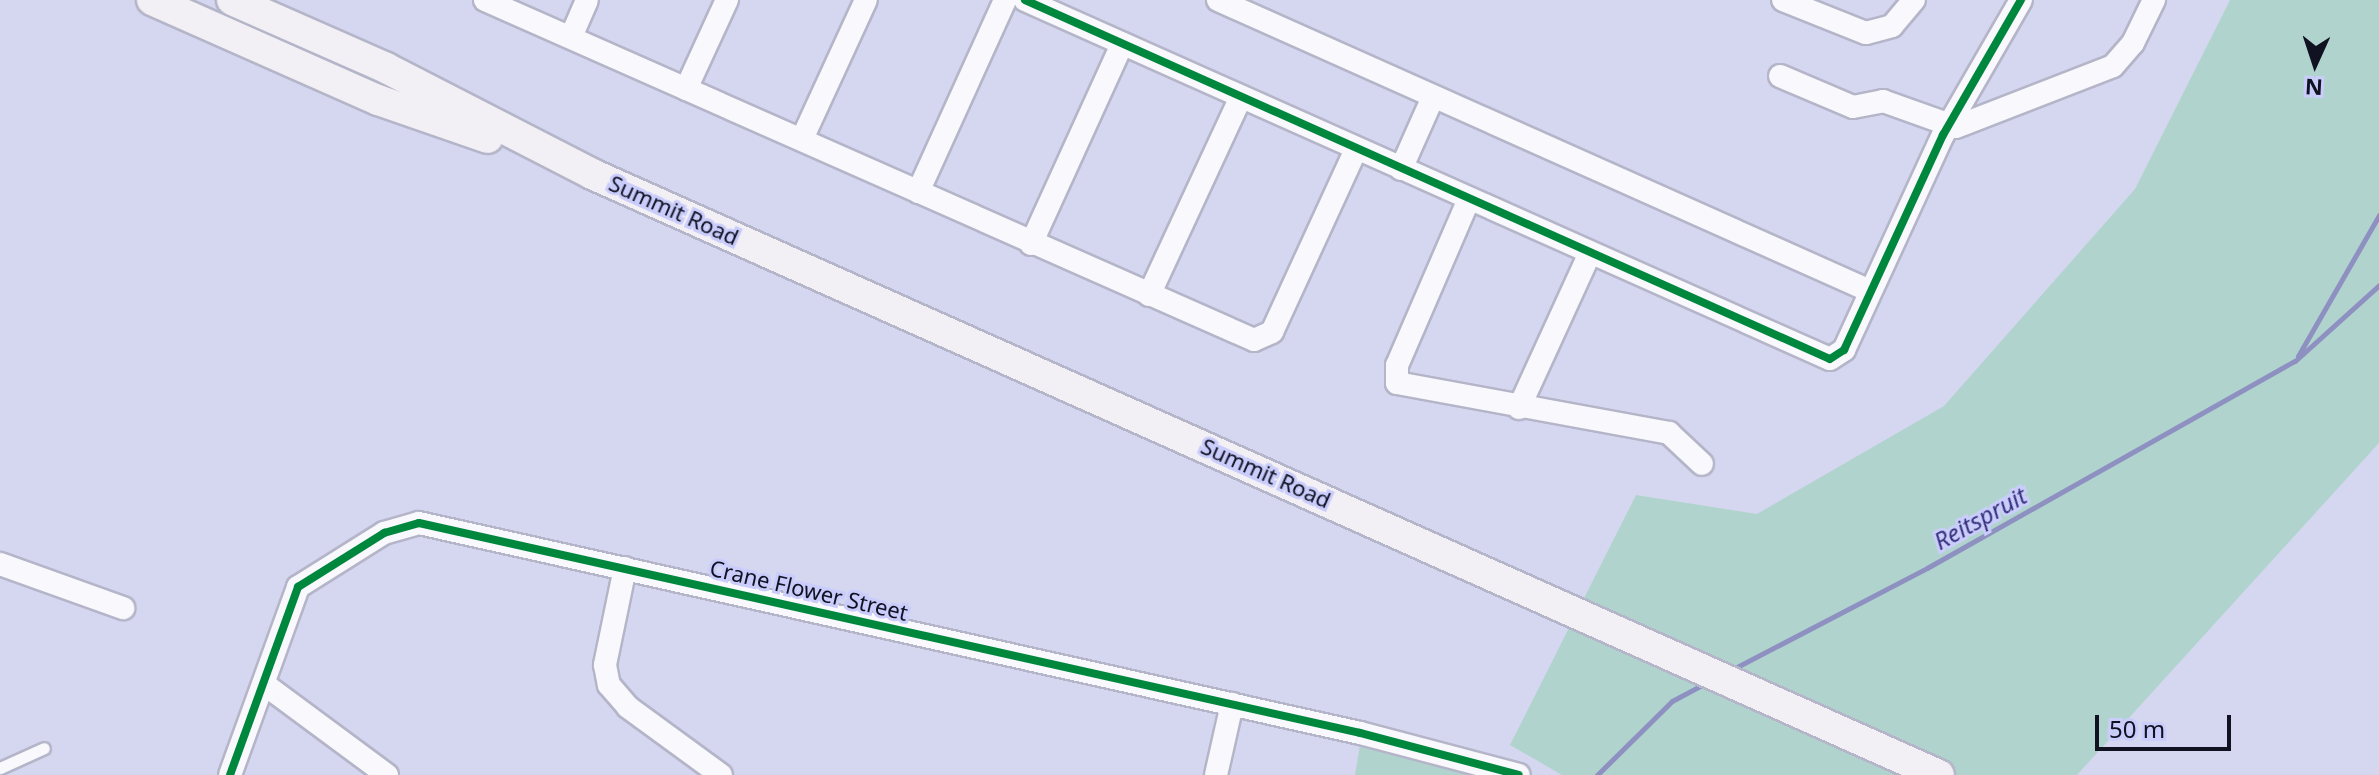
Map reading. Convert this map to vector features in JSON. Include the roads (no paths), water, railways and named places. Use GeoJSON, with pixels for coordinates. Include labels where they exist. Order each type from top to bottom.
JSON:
{"type":"FeatureCollection","features":[{"type":"Feature","properties":{"kind":"main road","name":"Summit Road"},"geometry":{"type":"LineString","coordinates":[[152,0],[378,100],[592,174]]}},
{"type":"Feature","properties":{"kind":"main road","name":"Summit Road"},"geometry":{"type":"LineString","coordinates":[[232,0],[386,68],[592,174],[1753,688],[1939,775]]}},
{"type":"Feature","properties":{"kind":"street"},"geometry":{"type":"LineString","coordinates":[[485,0],[1246,338],[1268,336],[1356,149]]}},
{"type":"Feature","properties":{"kind":"street"},"geometry":{"type":"LineString","coordinates":[[571,37],[587,0]]}},
{"type":"Feature","properties":{"kind":"street"},"geometry":{"type":"LineString","coordinates":[[686,89],[727,0]]}},
{"type":"Feature","properties":{"kind":"street"},"geometry":{"type":"LineString","coordinates":[[802,139],[866,0]]}},
{"type":"Feature","properties":{"kind":"street"},"geometry":{"type":"LineString","coordinates":[[918,192],[1005,0]]}},
{"type":"Feature","properties":{"kind":"street"},"geometry":{"type":"LineString","coordinates":[[1025,0],[1240,99],[1825,358],[1844,350],[1947,127],[2021,0]]}},
{"type":"Feature","properties":{"kind":"street"},"geometry":{"type":"LineString","coordinates":[[1218,0],[1870,291]]}},
{"type":"Feature","properties":{"kind":"street"},"geometry":{"type":"LineString","coordinates":[[1783,0],[1866,33],[1892,26],[1914,0]]}},
{"type":"Feature","properties":{"kind":"street"},"geometry":{"type":"LineString","coordinates":[[1780,76],[1853,107],[1883,101],[1947,127],[2113,66],[2133,43],[2154,0]]}},
{"type":"Feature","properties":{"kind":"street"},"geometry":{"type":"LineString","coordinates":[[1031,244],[1122,44]]}},
{"type":"Feature","properties":{"kind":"street"},"geometry":{"type":"LineString","coordinates":[[1401,169],[1433,97]]}},
{"type":"Feature","properties":{"kind":"street"},"geometry":{"type":"LineString","coordinates":[[1149,295],[1240,99]]}},
{"type":"Feature","properties":{"kind":"street"},"geometry":{"type":"LineString","coordinates":[[1469,199],[1396,377],[1405,388],[1669,433],[1702,464]]}},
{"type":"Feature","properties":{"kind":"street"},"geometry":{"type":"LineString","coordinates":[[1519,408],[1590,253]]}},
{"type":"Feature","properties":{"kind":"street","name":"Crane Flower Street"},"geometry":{"type":"LineString","coordinates":[[230,775],[298,587],[401,526],[419,523],[1481,761],[1519,775]]}},
{"type":"Feature","properties":{"kind":"street"},"geometry":{"type":"LineString","coordinates":[[0,564],[123,608]]}},
{"type":"Feature","properties":{"kind":"street"},"geometry":{"type":"LineString","coordinates":[[625,568],[605,665],[609,685],[628,707],[721,775]]}},
{"type":"Feature","properties":{"kind":"street"},"geometry":{"type":"LineString","coordinates":[[264,684],[387,775]]}},
{"type":"Feature","properties":{"kind":"street"},"geometry":{"type":"LineString","coordinates":[[1216,775],[1232,704]]}},
{"type":"Feature","properties":{"kind":"lane"},"geometry":{"type":"LineString","coordinates":[[0,768],[44,748]]}},
{"type":"Feature","properties":{"kind":"waterway"},"geometry":{"type":"LineString","coordinates":[[2298,356],[2379,215]]}},
{"type":"Feature","properties":{"kind":"waterway","name":"Reitspruit"},"geometry":{"type":"LineString","coordinates":[[1733,669],[1927,568],[2295,361],[2379,285]]}},
{"type":"Feature","properties":{"kind":"waterway","name":"Reitspruit"},"geometry":{"type":"LineString","coordinates":[[1597,775],[1672,701],[1706,683]]}}]}
